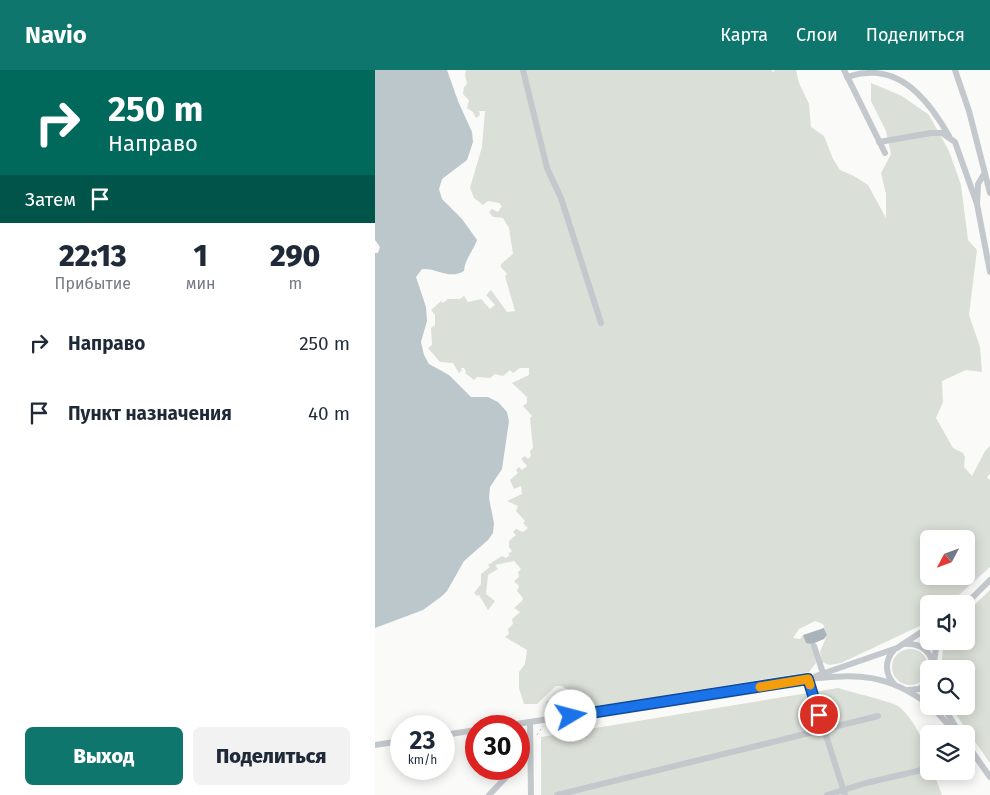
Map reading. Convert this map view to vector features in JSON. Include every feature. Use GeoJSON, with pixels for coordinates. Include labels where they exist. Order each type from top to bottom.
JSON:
{"type":"FeatureCollection","features":[{"type":"Feature","properties":{"kind":"street"},"geometry":{"type":"LineString","coordinates":[[523,70],[547,168],[561,198],[601,323]]}},
{"type":"Feature","properties":{"kind":"street"},"geometry":{"type":"LineString","coordinates":[[955,70],[969,111],[990,193]]}},
{"type":"Feature","properties":{"kind":"street"},"geometry":{"type":"LineString","coordinates":[[885,153],[846,73],[892,76],[919,94],[936,113],[951,139]]}},
{"type":"Feature","properties":{"kind":"street"},"geometry":{"type":"LineString","coordinates":[[879,142],[931,133],[942,133],[955,142],[977,204],[990,272]]}},
{"type":"Feature","properties":{"kind":"street"},"geometry":{"type":"LineString","coordinates":[[977,204],[978,184],[984,174]]}},
{"type":"Feature","properties":{"kind":"street"},"geometry":{"type":"LineString","coordinates":[[971,595],[988,582]]}},
{"type":"Feature","properties":{"kind":"street"},"geometry":{"type":"LineString","coordinates":[[975,595],[988,582]]}},
{"type":"Feature","properties":{"kind":"street"},"geometry":{"type":"LineString","coordinates":[[920,634],[890,654],[887,667],[888,676],[899,687],[920,700]]}},
{"type":"Feature","properties":{"kind":"street"},"geometry":{"type":"LineString","coordinates":[[808,679],[911,644],[923,647],[931,656],[932,660]]}},
{"type":"Feature","properties":{"kind":"street"},"geometry":{"type":"LineString","coordinates":[[813,646],[823,673]]}},
{"type":"Feature","properties":{"kind":"street"},"geometry":{"type":"LineString","coordinates":[[530,722],[808,679],[845,675],[864,676],[915,690],[920,688]]}},
{"type":"Feature","properties":{"kind":"street"},"geometry":{"type":"LineString","coordinates":[[808,679],[844,792]]}},
{"type":"Feature","properties":{"kind":"street"},"geometry":{"type":"LineString","coordinates":[[939,715],[950,725]]}},
{"type":"Feature","properties":{"kind":"street"},"geometry":{"type":"LineString","coordinates":[[557,795],[877,716]]}},
{"type":"Feature","properties":{"kind":"street"},"geometry":{"type":"LineString","coordinates":[[375,745],[390,743]]}},
{"type":"Feature","properties":{"kind":"street"},"geometry":{"type":"LineString","coordinates":[[530,752],[531,795]]}},
{"type":"Feature","properties":{"kind":"street"},"geometry":{"type":"LineString","coordinates":[[975,756],[990,777]]}},
{"type":"Feature","properties":{"kind":"street"},"geometry":{"type":"LineString","coordinates":[[827,795],[844,792],[866,783],[920,770]]}},
{"type":"Feature","properties":{"kind":"street"},"geometry":{"type":"LineString","coordinates":[[489,795],[503,780]]}},
{"type":"Feature","properties":{"kind":"path"},"geometry":{"type":"LineString","coordinates":[[536,737],[543,726],[554,724],[553,719]]}},
{"type":"Feature","properties":{"kind":"shaded area"},"geometry":{"type":"Polygon","coordinates":[[[375,70],[447,70],[472,132],[473,142],[467,160],[442,179],[439,189],[442,199],[462,219],[477,240],[466,262],[464,271],[449,274],[422,269],[416,277],[426,307],[427,321],[421,342],[424,355],[429,364],[449,375],[471,397],[488,397],[498,402],[507,412],[509,421],[502,469],[490,487],[489,498],[494,523],[493,533],[488,540],[464,561],[447,591],[442,596],[423,610],[375,628],[375,253],[378,253],[380,247],[375,240],[375,70]]]}},
{"type":"Feature","properties":{"kind":"shaded area"},"geometry":{"type":"Polygon","coordinates":[[[466,70],[771,70],[773,72],[775,70],[796,70],[799,83],[809,104],[811,127],[824,136],[833,159],[840,170],[868,185],[886,218],[886,194],[881,173],[891,154],[886,131],[871,101],[871,83],[902,96],[929,115],[949,151],[961,185],[968,240],[977,250],[969,315],[980,347],[982,372],[966,370],[942,381],[943,402],[936,418],[953,448],[963,453],[965,457],[964,467],[972,476],[985,451],[990,446],[990,474],[987,477],[990,480],[990,567],[975,581],[975,530],[920,530],[920,585],[970,585],[959,595],[920,595],[920,626],[841,663],[829,665],[822,662],[820,652],[827,635],[823,624],[815,621],[799,629],[793,638],[800,639],[803,635],[812,644],[816,663],[809,672],[552,713],[545,709],[547,701],[558,697],[574,695],[562,686],[556,686],[537,704],[524,704],[519,688],[519,672],[525,664],[527,650],[505,637],[509,634],[508,629],[513,624],[512,619],[520,612],[514,608],[523,598],[517,591],[519,586],[514,581],[519,577],[518,572],[521,569],[514,561],[495,565],[498,569],[488,575],[486,594],[495,601],[488,610],[479,595],[477,596],[474,593],[481,584],[481,574],[490,567],[488,565],[502,556],[506,558],[510,555],[508,554],[512,551],[509,547],[509,541],[516,535],[513,532],[516,529],[523,532],[528,528],[523,523],[525,521],[516,511],[518,506],[507,501],[522,494],[521,486],[514,489],[510,480],[518,473],[516,470],[519,467],[522,470],[527,466],[521,459],[525,456],[528,459],[533,448],[530,418],[532,416],[523,406],[527,403],[527,397],[512,383],[529,375],[529,368],[520,368],[513,373],[510,370],[503,376],[495,374],[490,378],[477,377],[474,380],[465,373],[464,368],[461,368],[462,370],[459,373],[453,363],[440,362],[428,348],[432,345],[431,328],[435,325],[435,315],[431,310],[441,301],[443,303],[448,299],[460,299],[464,296],[468,302],[481,299],[490,309],[495,305],[486,295],[491,290],[507,312],[515,311],[505,276],[507,274],[501,267],[501,264],[513,254],[509,228],[503,218],[493,217],[489,212],[492,209],[498,212],[502,206],[499,203],[488,201],[483,205],[474,198],[470,188],[482,147],[485,111],[479,111],[480,115],[476,118],[473,112],[467,108],[469,100],[463,94],[464,87],[467,84],[466,70]]]}},
{"type":"Feature","properties":{"kind":"shaded area"},"geometry":{"type":"Polygon","coordinates":[[[990,590],[990,763],[975,742],[975,725],[963,725],[956,715],[975,715],[975,660],[942,660],[943,650],[975,650],[975,604],[990,590]]]}},
{"type":"Feature","properties":{"kind":"shaded area"},"geometry":{"type":"Polygon","coordinates":[[[910,649],[917,650],[927,660],[920,660],[920,682],[910,685],[903,684],[897,680],[893,674],[892,667],[893,660],[897,654],[903,650],[910,649]]]}},
{"type":"Feature","properties":{"kind":"shaded area"},"geometry":{"type":"Polygon","coordinates":[[[838,688],[894,704],[905,712],[920,736],[920,780],[936,780],[942,795],[541,795],[541,737],[838,688]]]}},
{"type":"Feature","properties":{"kind":"building"},"geometry":{"type":"Polygon","coordinates":[[[824,628],[827,635],[824,639],[812,644],[806,643],[803,635],[824,628]]]}},
{"type":"Feature","properties":{"kind":"slow traffic"},"geometry":{"type":"LineString","coordinates":[[760,687],[808,679],[810,685]]}},
{"type":"Feature","properties":{"kind":"route"},"geometry":{"type":"LineString","coordinates":[[571,716],[658,704],[808,679],[819,715]]}}]}
